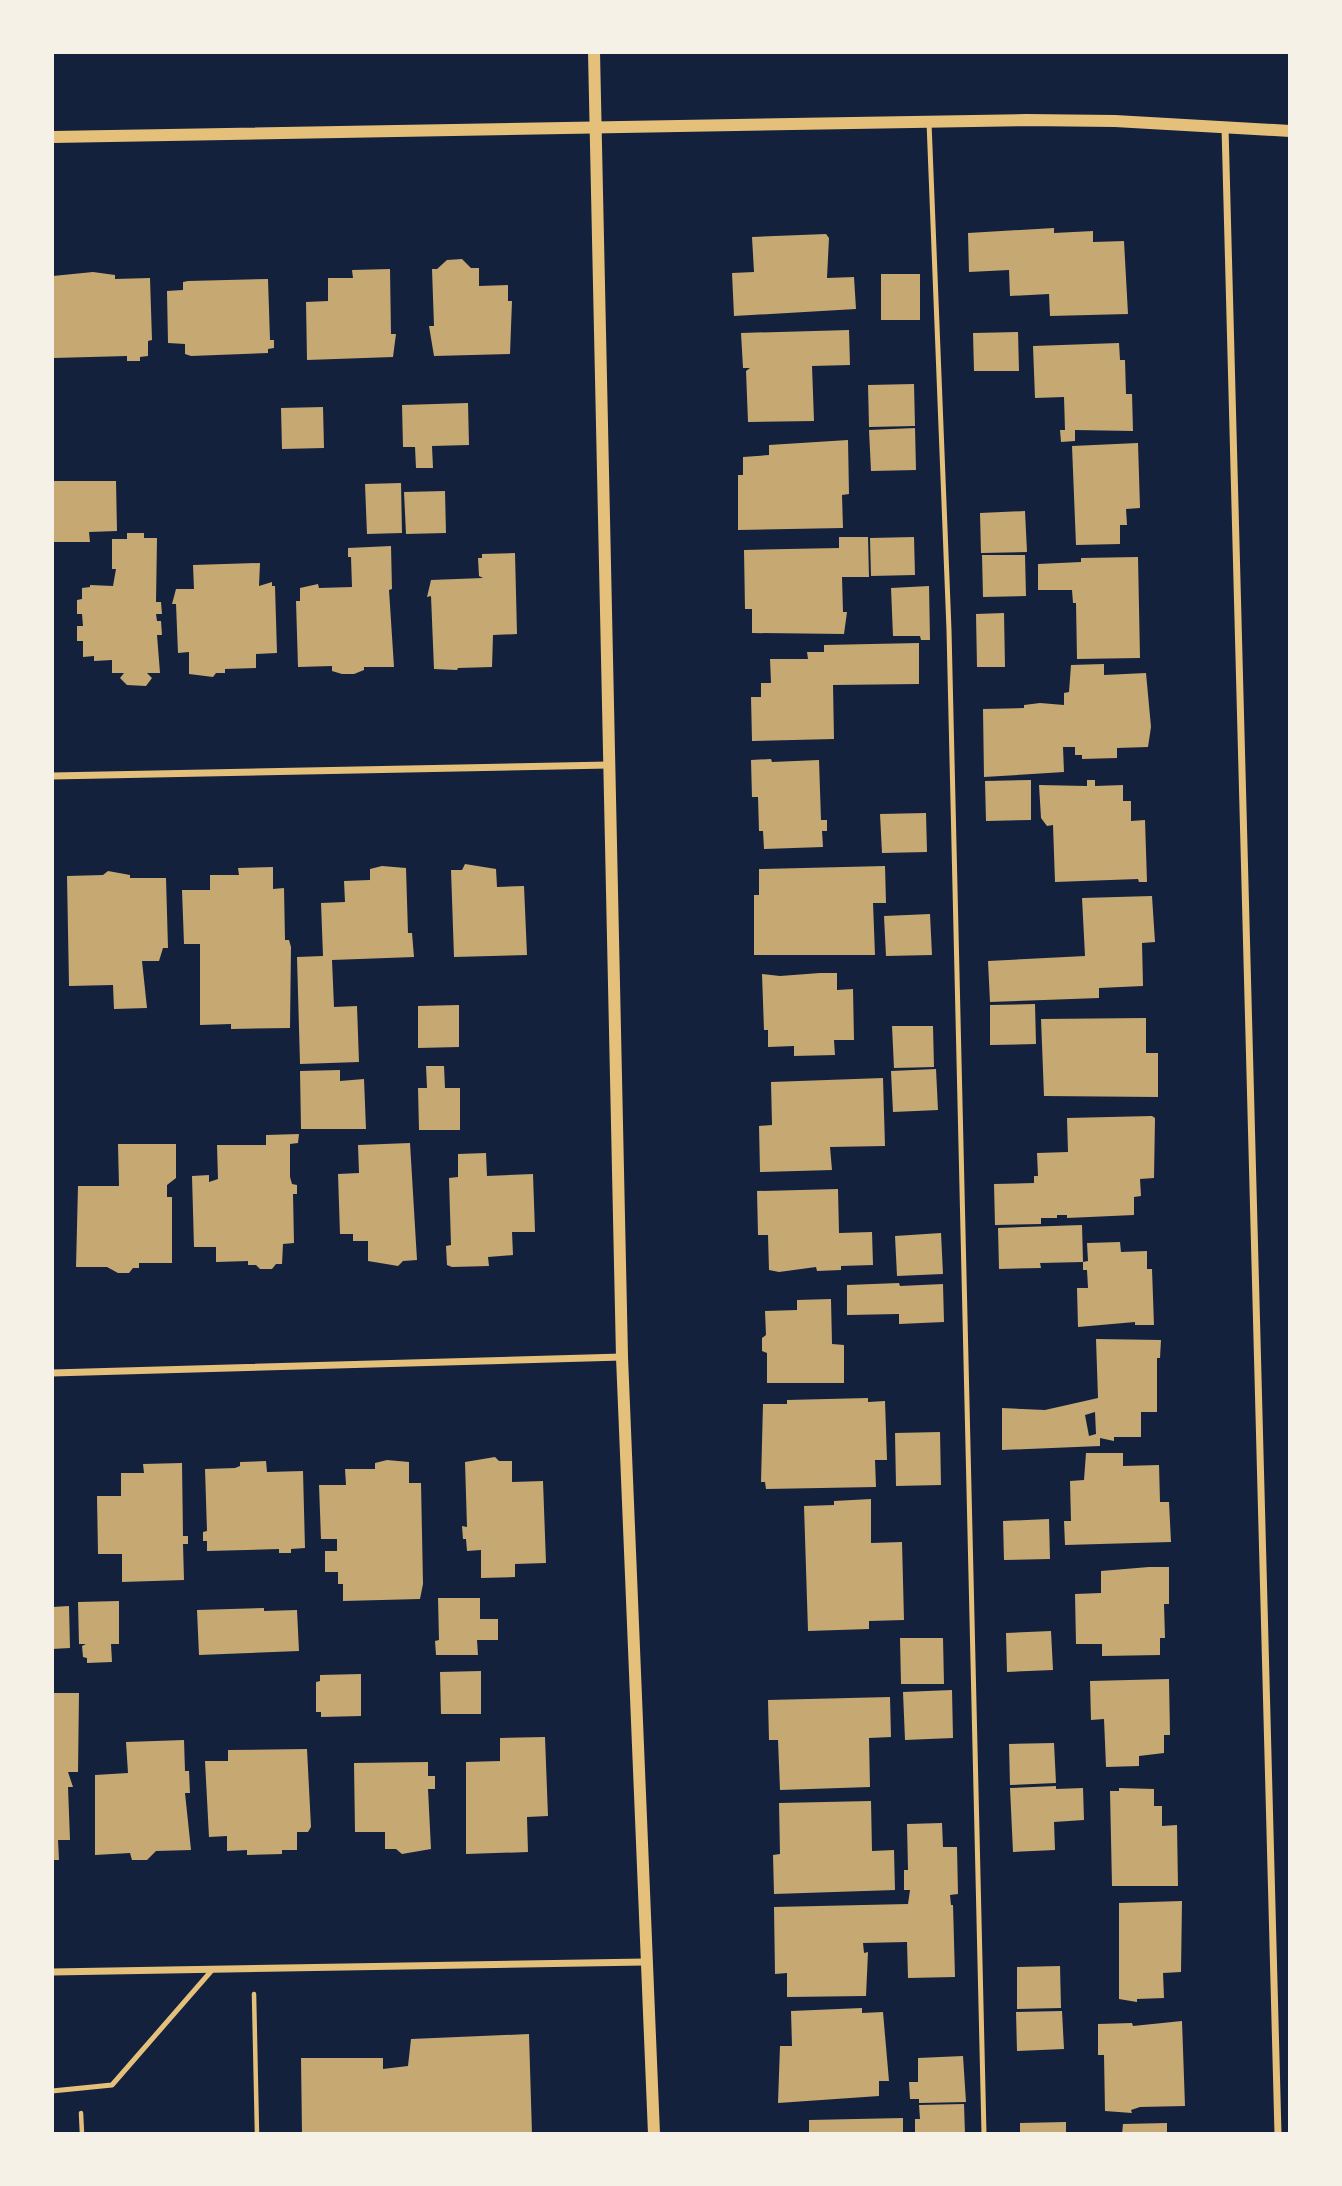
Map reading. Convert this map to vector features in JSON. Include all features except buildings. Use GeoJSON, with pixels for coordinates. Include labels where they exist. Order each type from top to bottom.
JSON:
{"type":"FeatureCollection","features":[{"type":"Feature","properties":{"kind":"street"},"geometry":{"type":"LineString","coordinates":[[594,52],[622,1357],[654,2133]]}},
{"type":"Feature","properties":{"kind":"street"},"geometry":{"type":"LineString","coordinates":[[52,136],[1115,121],[1290,131]]}},
{"type":"Feature","properties":{"kind":"street"},"geometry":{"type":"LineString","coordinates":[[1225,127],[1278,2133]]}},
{"type":"Feature","properties":{"kind":"street"},"geometry":{"type":"LineString","coordinates":[[52,776],[608,765]]}},
{"type":"Feature","properties":{"kind":"street"},"geometry":{"type":"LineString","coordinates":[[52,1373],[622,1357]]}},
{"type":"Feature","properties":{"kind":"street"},"geometry":{"type":"LineString","coordinates":[[52,1972],[645,1962]]}},
{"type":"Feature","properties":{"kind":"lane"},"geometry":{"type":"LineString","coordinates":[[929,122],[949,630],[984,2133]]}},
{"type":"Feature","properties":{"kind":"lane"},"geometry":{"type":"LineString","coordinates":[[52,2091],[113,2085],[213,1969]]}},
{"type":"Feature","properties":{"kind":"path"},"geometry":{"type":"LineString","coordinates":[[253,1969],[257,2133]]}}]}
